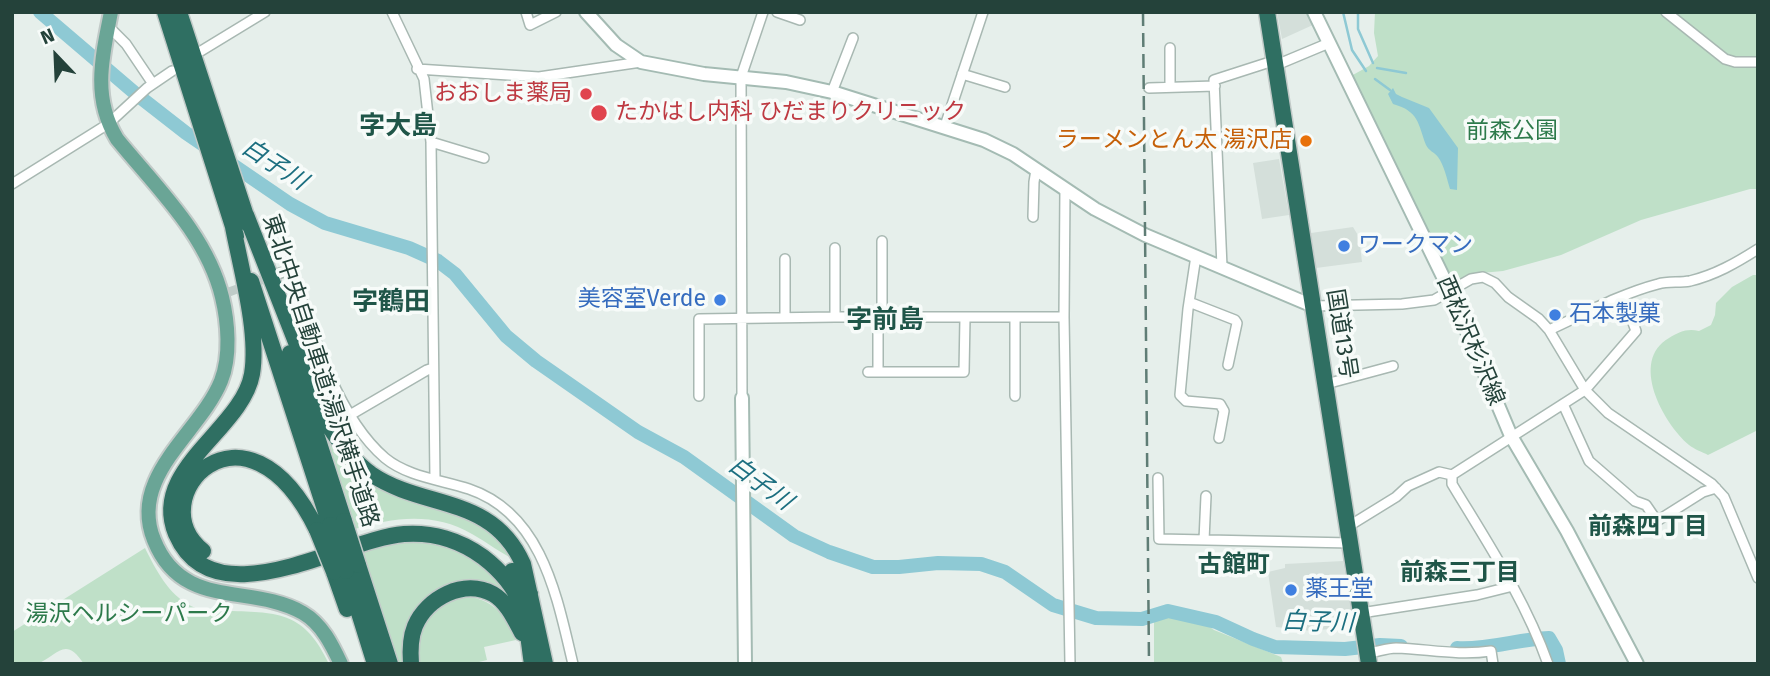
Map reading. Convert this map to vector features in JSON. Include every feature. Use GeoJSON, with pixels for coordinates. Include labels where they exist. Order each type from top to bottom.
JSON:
{"type":"FeatureCollection","features":[{"type":"Feature","properties":{"kind":"highway","name":"東北中央自動車道;湯沢横手道路"},"geometry":{"type":"LineString","coordinates":[[166,12],[195,111],[375,664]]}},
{"type":"Feature","properties":{"kind":"highway","name":"東北中央自動車道;湯沢横手道路"},"geometry":{"type":"LineString","coordinates":[[179,12],[246,215],[331,525]]}},
{"type":"Feature","properties":{"kind":"highway","name":"国道13号"},"geometry":{"type":"LineString","coordinates":[[1267,12],[1368,652]]}},
{"type":"Feature","properties":{"kind":"highway"},"geometry":{"type":"LineString","coordinates":[[246,215],[329,426],[342,448],[373,475],[403,489],[457,505],[486,520],[506,536],[523,564],[545,664]]}},
{"type":"Feature","properties":{"kind":"highway"},"geometry":{"type":"LineString","coordinates":[[233,227],[253,335],[252,376],[246,394],[236,409],[191,461],[179,481],[172,509],[173,524],[184,546],[205,566],[241,575],[267,573],[402,534],[448,538],[476,552],[509,581],[522,607],[531,656]]}},
{"type":"Feature","properties":{"kind":"highway"},"geometry":{"type":"LineString","coordinates":[[367,664],[346,569],[331,525],[306,506],[277,473],[257,460],[241,457],[215,461],[196,475],[185,496],[183,519],[198,548],[221,561],[235,565],[252,564],[279,559],[389,528],[430,527],[452,531],[485,547],[504,560],[530,594]]}},
{"type":"Feature","properties":{"kind":"highway","name":"東北中央自動車道;湯沢横手道路"},"geometry":{"type":"LineString","coordinates":[[346,569],[390,664]]}},
{"type":"Feature","properties":{"kind":"highway"},"geometry":{"type":"LineString","coordinates":[[411,664],[410,643],[424,610],[450,592],[464,589],[493,594],[511,611],[531,656]]}},
{"type":"Feature","properties":{"kind":"main road"},"geometry":{"type":"LineString","coordinates":[[109,19],[100,84],[108,124],[117,139],[193,232],[225,294],[227,336],[222,379],[210,403],[161,467],[149,505],[153,538],[170,566],[195,586],[214,592],[274,602],[306,615],[321,629],[341,664]]}},
{"type":"Feature","properties":{"kind":"street"},"geometry":{"type":"LineString","coordinates":[[201,51],[265,12]]}},
{"type":"Feature","properties":{"kind":"street"},"geometry":{"type":"LineString","coordinates":[[392,12],[424,79],[431,142],[435,479]]}},
{"type":"Feature","properties":{"kind":"street"},"geometry":{"type":"LineString","coordinates":[[526,12],[530,25],[556,12]]}},
{"type":"Feature","properties":{"kind":"street"},"geometry":{"type":"LineString","coordinates":[[586,12],[616,45],[641,62]]}},
{"type":"Feature","properties":{"kind":"street"},"geometry":{"type":"LineString","coordinates":[[745,664],[741,77],[763,12]]}},
{"type":"Feature","properties":{"kind":"street"},"geometry":{"type":"LineString","coordinates":[[777,12],[800,20]]}},
{"type":"Feature","properties":{"kind":"street"},"geometry":{"type":"LineString","coordinates":[[944,126],[983,12]]}},
{"type":"Feature","properties":{"kind":"street"},"geometry":{"type":"LineString","coordinates":[[1666,12],[1692,36],[1725,59],[1758,62]]}},
{"type":"Feature","properties":{"kind":"street","name":"西松沢杉沢線"},"geometry":{"type":"LineString","coordinates":[[1316,14],[1449,289],[1511,436],[1567,531],[1637,664]]}},
{"type":"Feature","properties":{"kind":"street"},"geometry":{"type":"LineString","coordinates":[[109,19],[127,44],[150,86]]}},
{"type":"Feature","properties":{"kind":"street"},"geometry":{"type":"LineString","coordinates":[[832,92],[853,38]]}},
{"type":"Feature","properties":{"kind":"street"},"geometry":{"type":"LineString","coordinates":[[1222,267],[1214,80],[1274,64],[1329,43]]}},
{"type":"Feature","properties":{"kind":"street"},"geometry":{"type":"LineString","coordinates":[[1170,48],[1170,87]]}},
{"type":"Feature","properties":{"kind":"street"},"geometry":{"type":"LineString","coordinates":[[418,69],[539,78],[641,62],[704,74],[786,82],[832,92],[944,126],[1003,150],[1095,209],[1313,306],[1434,300],[1449,289],[1471,279],[1483,277],[1495,283],[1508,297],[1539,319],[1549,330],[1585,390],[1608,413],[1716,488],[1724,498],[1758,578]]}},
{"type":"Feature","properties":{"kind":"street"},"geometry":{"type":"LineString","coordinates":[[12,184],[108,124],[150,86],[172,71]]}},
{"type":"Feature","properties":{"kind":"street"},"geometry":{"type":"LineString","coordinates":[[962,74],[1005,87]]}},
{"type":"Feature","properties":{"kind":"street"},"geometry":{"type":"LineString","coordinates":[[1149,88],[1214,86]]}},
{"type":"Feature","properties":{"kind":"street"},"geometry":{"type":"LineString","coordinates":[[431,142],[484,158]]}},
{"type":"Feature","properties":{"kind":"street"},"geometry":{"type":"LineString","coordinates":[[1033,217],[1036,170]]}},
{"type":"Feature","properties":{"kind":"street"},"geometry":{"type":"LineString","coordinates":[[1065,189],[1064,317],[1070,664]]}},
{"type":"Feature","properties":{"kind":"street"},"geometry":{"type":"LineString","coordinates":[[878,372],[882,241]]}},
{"type":"Feature","properties":{"kind":"street"},"geometry":{"type":"LineString","coordinates":[[835,248],[835,317]]}},
{"type":"Feature","properties":{"kind":"street"},"geometry":{"type":"LineString","coordinates":[[1549,330],[1623,296],[1661,283],[1687,281],[1711,274],[1758,249]]}},
{"type":"Feature","properties":{"kind":"street"},"geometry":{"type":"LineString","coordinates":[[1196,256],[1180,395],[1186,401],[1220,404],[1224,411],[1219,438]]}},
{"type":"Feature","properties":{"kind":"street"},"geometry":{"type":"LineString","coordinates":[[785,260],[785,317]]}},
{"type":"Feature","properties":{"kind":"street"},"geometry":{"type":"LineString","coordinates":[[272,276],[292,269],[311,328],[341,401],[369,443],[386,459],[414,474],[473,491],[496,502],[527,532],[546,567],[573,664]]}},
{"type":"Feature","properties":{"kind":"street"},"geometry":{"type":"LineString","coordinates":[[1349,526],[1396,497],[1408,486],[1438,472],[1452,475],[1585,390],[1636,331],[1623,296]]}},
{"type":"Feature","properties":{"kind":"street"},"geometry":{"type":"LineString","coordinates":[[1189,302],[1237,323],[1228,365]]}},
{"type":"Feature","properties":{"kind":"street"},"geometry":{"type":"LineString","coordinates":[[1015,317],[1015,396]]}},
{"type":"Feature","properties":{"kind":"street"},"geometry":{"type":"LineString","coordinates":[[699,396],[699,319],[1064,317]]}},
{"type":"Feature","properties":{"kind":"street"},"geometry":{"type":"LineString","coordinates":[[868,372],[964,372],[965,318]]}},
{"type":"Feature","properties":{"kind":"street"},"geometry":{"type":"LineString","coordinates":[[1325,384],[1393,366]]}},
{"type":"Feature","properties":{"kind":"street"},"geometry":{"type":"LineString","coordinates":[[350,415],[433,368]]}},
{"type":"Feature","properties":{"kind":"street"},"geometry":{"type":"LineString","coordinates":[[1563,404],[1590,461],[1634,500],[1646,505],[1657,521],[1703,492],[1716,488]]}},
{"type":"Feature","properties":{"kind":"street"},"geometry":{"type":"LineString","coordinates":[[1452,475],[1452,484],[1533,624],[1548,664]]}},
{"type":"Feature","properties":{"kind":"street"},"geometry":{"type":"LineString","coordinates":[[1158,478],[1159,539],[1350,543]]}},
{"type":"Feature","properties":{"kind":"street"},"geometry":{"type":"LineString","coordinates":[[1204,540],[1206,496]]}},
{"type":"Feature","properties":{"kind":"street"},"geometry":{"type":"LineString","coordinates":[[1361,613],[1477,595],[1513,586]]}},
{"type":"Feature","properties":{"kind":"street"},"geometry":{"type":"LineString","coordinates":[[1368,652],[1393,648],[1441,653],[1474,654],[1491,651],[1493,664]]}},
{"type":"Feature","properties":{"kind":"shaded area"},"geometry":{"type":"Polygon","coordinates":[[[1277,12],[1310,12],[1315,24],[1282,39],[1277,12]]]}},
{"type":"Feature","properties":{"kind":"shaded area"},"geometry":{"type":"Polygon","coordinates":[[[1279,159],[1289,215],[1262,219],[1253,163],[1279,159]]]}},
{"type":"Feature","properties":{"kind":"shaded area"},"geometry":{"type":"Polygon","coordinates":[[[1353,227],[1359,237],[1362,262],[1316,268],[1311,233],[1353,227]]]}},
{"type":"Feature","properties":{"kind":"shaded area"},"geometry":{"type":"Polygon","coordinates":[[[1343,561],[1354,626],[1312,631],[1276,627],[1268,572],[1285,568],[1285,564],[1343,561]]]}},
{"type":"Feature","properties":{"kind":"green space","name":"前森公園"},"geometry":{"type":"Polygon","coordinates":[[[1375,12],[1758,12],[1758,189],[1641,220],[1561,255],[1503,271],[1481,273],[1451,285],[1351,76],[1369,66],[1378,56],[1374,33],[1375,12]]]}},
{"type":"Feature","properties":{"kind":"green space"},"geometry":{"type":"Polygon","coordinates":[[[1758,275],[1758,430],[1708,455],[1689,445],[1669,422],[1654,392],[1652,361],[1657,348],[1669,338],[1683,331],[1699,331],[1711,325],[1716,303],[1732,287],[1758,275]]]}},
{"type":"Feature","properties":{"kind":"green space"},"geometry":{"type":"Polygon","coordinates":[[[331,439],[345,461],[360,475],[452,511],[494,532],[519,562],[472,534],[443,522],[399,520],[355,529],[325,441],[331,439]]]}},
{"type":"Feature","properties":{"kind":"green space"},"geometry":{"type":"Polygon","coordinates":[[[403,541],[434,543],[464,552],[486,566],[511,595],[507,600],[436,593],[404,664],[397,664],[362,550],[403,541]]]}},
{"type":"Feature","properties":{"kind":"green space","name":"湯沢ヘルシーパーク"},"geometry":{"type":"Polygon","coordinates":[[[145,548],[164,581],[183,601],[205,610],[262,613],[289,619],[310,634],[329,664],[84,664],[71,650],[66,649],[36,664],[12,664],[12,632],[145,548]]]}},
{"type":"Feature","properties":{"kind":"green space"},"geometry":{"type":"Polygon","coordinates":[[[464,596],[482,600],[497,609],[509,623],[516,640],[484,647],[487,660],[471,664],[415,664],[419,639],[427,620],[441,606],[464,596]]]}},
{"type":"Feature","properties":{"kind":"green space"},"geometry":{"type":"Polygon","coordinates":[[[1174,616],[1204,623],[1214,630],[1281,657],[1283,663],[1154,664],[1154,618],[1174,616]]]}},
{"type":"Feature","properties":{"kind":"water"},"geometry":{"type":"Polygon","coordinates":[[[1393,88],[1396,94],[1429,108],[1458,148],[1457,190],[1450,189],[1442,164],[1426,145],[1416,119],[1408,110],[1393,104],[1388,94],[1393,88]]]}},
{"type":"Feature","properties":{"kind":"waterway","name":"白子川"},"geometry":{"type":"LineString","coordinates":[[40,12],[186,133],[290,204],[325,223],[409,248],[438,261],[455,274],[506,336],[536,361],[638,432],[684,457],[794,536],[829,552],[873,567],[938,563],[981,564],[1005,572],[1053,605],[1096,618],[1142,619],[1168,611],[1216,622],[1275,647],[1345,649],[1380,645],[1401,646]]}},
{"type":"Feature","properties":{"kind":"waterway"},"geometry":{"type":"LineString","coordinates":[[1343,12],[1352,50],[1366,71]]}},
{"type":"Feature","properties":{"kind":"waterway"},"geometry":{"type":"LineString","coordinates":[[1358,12],[1358,29],[1373,63]]}},
{"type":"Feature","properties":{"kind":"waterway"},"geometry":{"type":"LineString","coordinates":[[1377,68],[1406,73]]}},
{"type":"Feature","properties":{"kind":"waterway"},"geometry":{"type":"LineString","coordinates":[[1375,79],[1390,90]]}},
{"type":"Feature","properties":{"kind":"waterway","name":"白子川"},"geometry":{"type":"LineString","coordinates":[[1457,648],[1549,638],[1556,650],[1559,664]]}},
{"type":"Feature","properties":{"kind":"tunnel"},"geometry":{"type":"LineString","coordinates":[[229,292],[272,276]]}},
{"type":"Feature","properties":{"kind":"railway"},"geometry":{"type":"LineString","coordinates":[[1143,12],[1149,664]]}},
{"type":"Feature","properties":{"kind":"place","name":"おおしま薬局"},"geometry":{"type":"Point","coordinates":[586,94]}},
{"type":"Feature","properties":{"kind":"place","name":"たかはし内科 ひだまりクリニック"},"geometry":{"type":"Point","coordinates":[599,113]}},
{"type":"Feature","properties":{"kind":"place","name":"ラーメンとん太 湯沢店"},"geometry":{"type":"Point","coordinates":[1306,141]}},
{"type":"Feature","properties":{"kind":"place","name":"ワークマン"},"geometry":{"type":"Point","coordinates":[1344,246]}},
{"type":"Feature","properties":{"kind":"place","name":"美容室Verde"},"geometry":{"type":"Point","coordinates":[720,300]}},
{"type":"Feature","properties":{"kind":"place","name":"石本製菓"},"geometry":{"type":"Point","coordinates":[1555,315]}},
{"type":"Feature","properties":{"kind":"place","name":"薬王堂"},"geometry":{"type":"Point","coordinates":[1291,590]}},
{"type":"Feature","properties":{"kind":"district","name":"字大島"},"geometry":{"type":"Point","coordinates":[398,127]}},
{"type":"Feature","properties":{"kind":"district","name":"字鶴田"},"geometry":{"type":"Point","coordinates":[391,303]}},
{"type":"Feature","properties":{"kind":"district","name":"字前島"},"geometry":{"type":"Point","coordinates":[885,321]}},
{"type":"Feature","properties":{"kind":"district","name":"前森四丁目"},"geometry":{"type":"Point","coordinates":[1648,527]}},
{"type":"Feature","properties":{"kind":"district","name":"古館町"},"geometry":{"type":"Point","coordinates":[1234,565]}},
{"type":"Feature","properties":{"kind":"district","name":"前森三丁目"},"geometry":{"type":"Point","coordinates":[1460,573]}}]}
